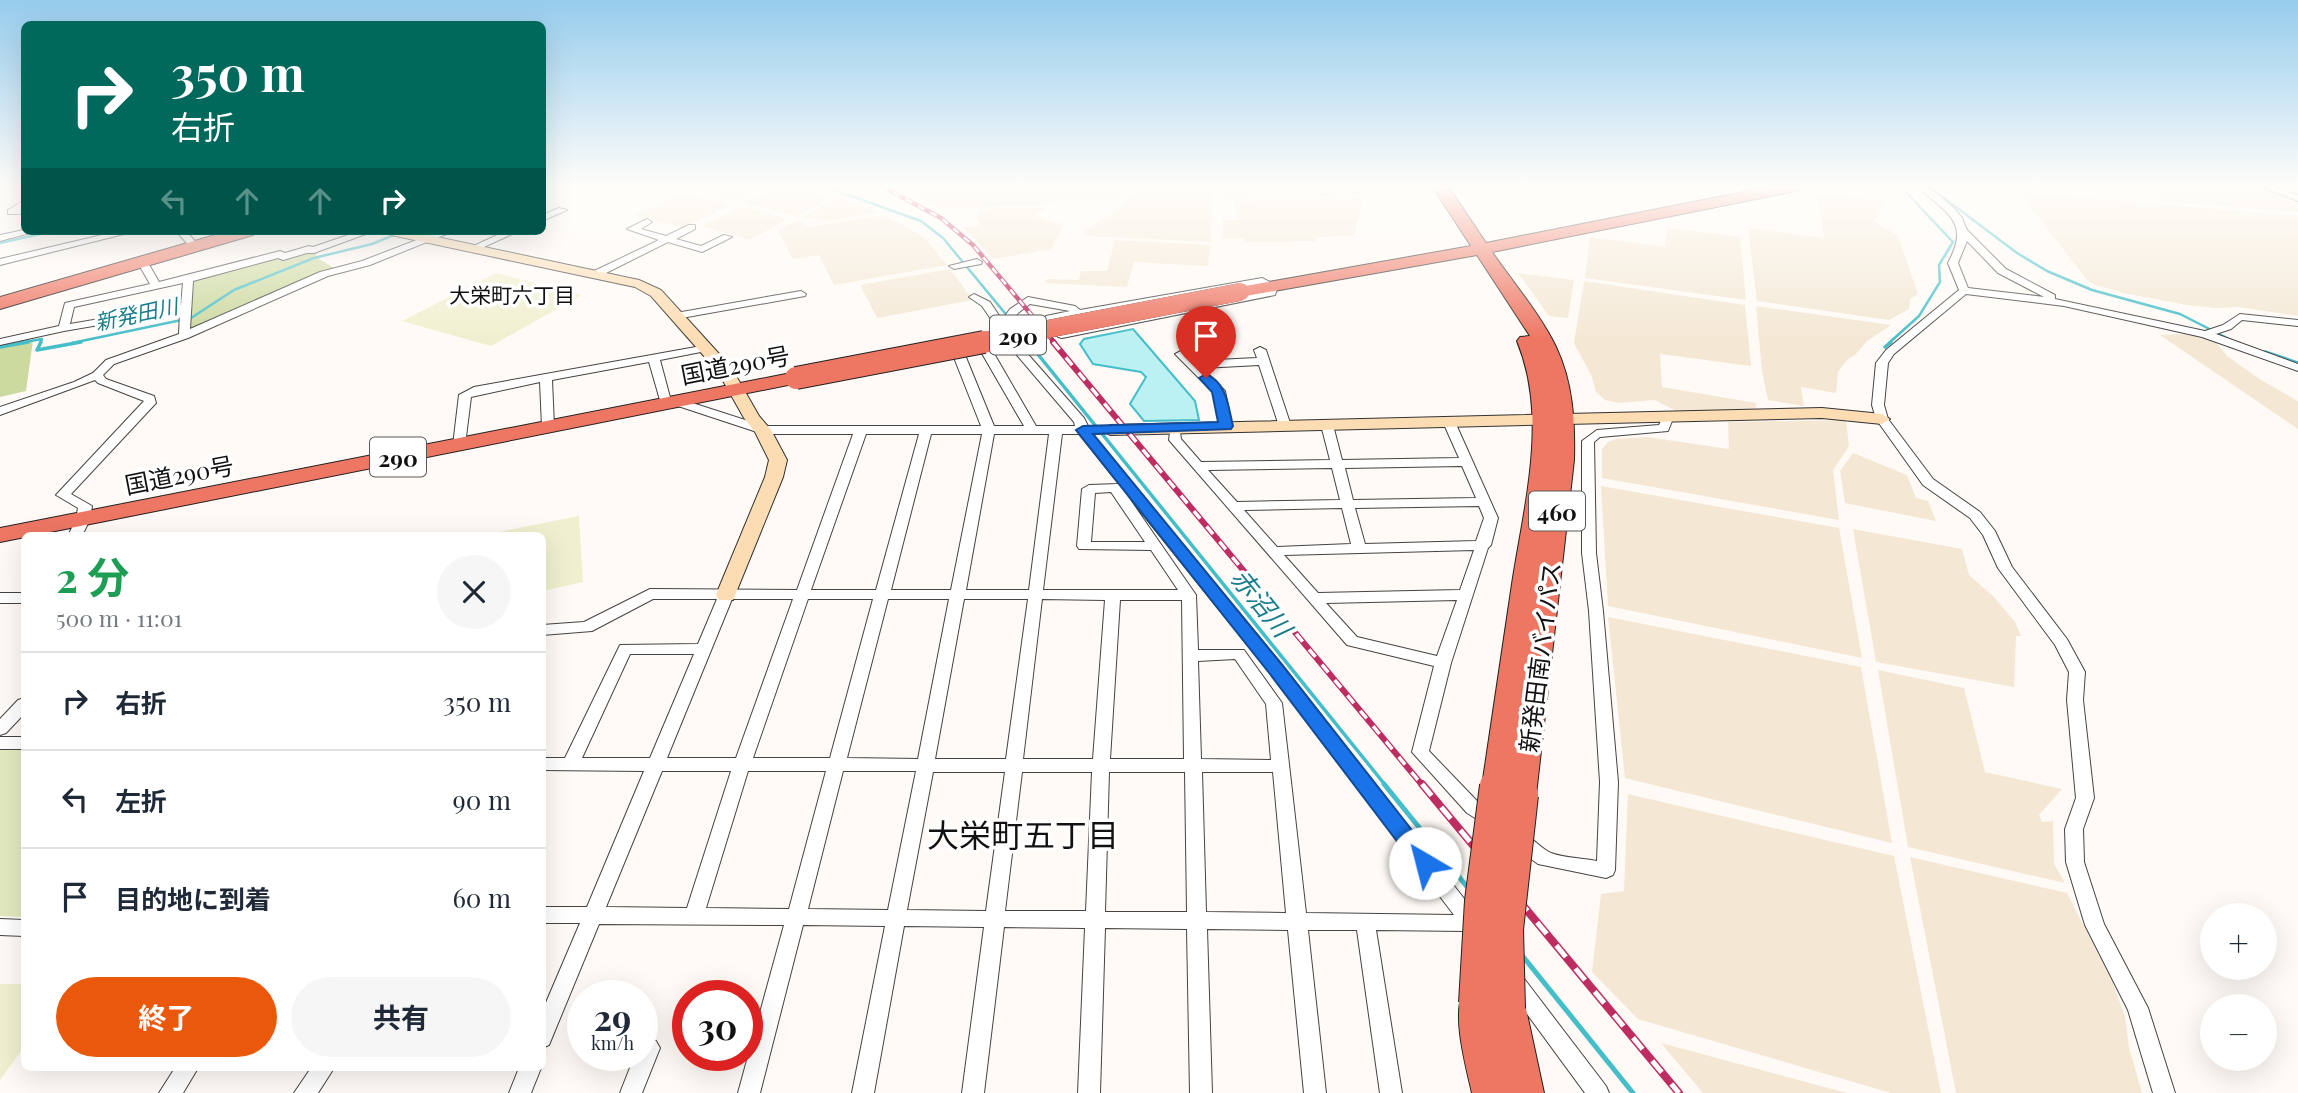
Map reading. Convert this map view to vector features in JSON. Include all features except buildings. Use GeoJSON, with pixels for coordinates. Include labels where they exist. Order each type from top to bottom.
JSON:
{"type":"FeatureCollection","features":[{"type":"Feature","properties":{"kind":"highway"},"geometry":{"type":"LineString","coordinates":[[0,303],[227,237]]}},
{"type":"Feature","properties":{"kind":"highway"},"geometry":{"type":"LineString","coordinates":[[1466,237],[1475,250]]}},
{"type":"Feature","properties":{"kind":"highway"},"geometry":{"type":"LineString","coordinates":[[1468,237],[1475,250]]}},
{"type":"Feature","properties":{"kind":"highway","name":"国道290号"},"geometry":{"type":"LineString","coordinates":[[30,532],[79,527],[548,426],[1240,292],[1540,237]]}},
{"type":"Feature","properties":{"kind":"highway","name":"新発田南バイパス"},"geometry":{"type":"LineString","coordinates":[[1475,250],[1546,346],[1557,376],[1554,419],[1563,460],[1509,791],[1506,929],[1492,1006]]}},
{"type":"Feature","properties":{"kind":"highway","name":"国道290号"},"geometry":{"type":"LineString","coordinates":[[0,535],[21,533]]}},
{"type":"Feature","properties":{"kind":"highway","name":"460"},"geometry":{"type":"LineString","coordinates":[[1491,1093],[1483,1059],[1492,1006]]}},
{"type":"Feature","properties":{"kind":"highway","name":"460"},"geometry":{"type":"LineString","coordinates":[[1492,1006],[1525,1093]]}},
{"type":"Feature","properties":{"kind":"street"},"geometry":{"type":"LineString","coordinates":[[0,262],[106,237]]}},
{"type":"Feature","properties":{"kind":"street"},"geometry":{"type":"LineString","coordinates":[[186,237],[195,247]]}},
{"type":"Feature","properties":{"kind":"street"},"geometry":{"type":"LineString","coordinates":[[64,328],[69,305],[188,279],[280,254],[283,257],[309,249],[311,251],[352,237]]}},
{"type":"Feature","properties":{"kind":"street"},"geometry":{"type":"LineString","coordinates":[[414,237],[649,287],[707,348],[737,390],[778,460],[774,477],[726,595],[546,1028]]}},
{"type":"Feature","properties":{"kind":"street"},"geometry":{"type":"LineString","coordinates":[[0,411],[47,397],[97,375],[110,362],[184,337],[324,274],[436,237]]}},
{"type":"Feature","properties":{"kind":"street"},"geometry":{"type":"LineString","coordinates":[[472,249],[500,237]]}},
{"type":"Feature","properties":{"kind":"street"},"geometry":{"type":"LineString","coordinates":[[658,237],[702,249],[727,237]]}},
{"type":"Feature","properties":{"kind":"street"},"geometry":{"type":"LineString","coordinates":[[596,274],[669,237]]}},
{"type":"Feature","properties":{"kind":"street"},"geometry":{"type":"LineString","coordinates":[[1961,237],[1959,253],[1953,263],[1964,291]]}},
{"type":"Feature","properties":{"kind":"street"},"geometry":{"type":"LineString","coordinates":[[1967,237],[2002,271],[2064,303]]}},
{"type":"Feature","properties":{"kind":"street"},"geometry":{"type":"LineString","coordinates":[[954,267],[977,262]]}},
{"type":"Feature","properties":{"kind":"street"},"geometry":{"type":"LineString","coordinates":[[143,263],[150,286],[143,314]]}},
{"type":"Feature","properties":{"kind":"street"},"geometry":{"type":"LineString","coordinates":[[184,337],[188,279]]}},
{"type":"Feature","properties":{"kind":"street"},"geometry":{"type":"LineString","coordinates":[[1262,281],[1273,286],[1270,293],[1062,335],[1050,318],[1084,311],[1262,281]]}},
{"type":"Feature","properties":{"kind":"street"},"geometry":{"type":"LineString","coordinates":[[2164,1093],[2138,1008],[2095,925],[2075,862],[2074,829],[2085,798],[2075,700],[2077,673],[2062,643],[2005,568],[1990,534],[1975,515],[1928,482],[1882,419],[1878,405],[1882,363],[1890,352],[1964,291],[2064,303],[2205,334],[2298,368]]}},
{"type":"Feature","properties":{"kind":"street"},"geometry":{"type":"LineString","coordinates":[[676,316],[801,294]]}},
{"type":"Feature","properties":{"kind":"street"},"geometry":{"type":"LineString","coordinates":[[974,297],[986,304],[1001,329]]}},
{"type":"Feature","properties":{"kind":"street"},"geometry":{"type":"LineString","coordinates":[[1001,329],[1014,311],[1028,300],[1084,311]]}},
{"type":"Feature","properties":{"kind":"street"},"geometry":{"type":"LineString","coordinates":[[0,342],[143,314],[184,316]]}},
{"type":"Feature","properties":{"kind":"street"},"geometry":{"type":"LineString","coordinates":[[2205,334],[2227,327],[2240,317],[2298,323]]}},
{"type":"Feature","properties":{"kind":"street"},"geometry":{"type":"LineString","coordinates":[[1025,326],[1035,341],[788,388],[785,381],[774,379],[786,375],[1001,329],[1025,326]]}},
{"type":"Feature","properties":{"kind":"street"},"geometry":{"type":"LineString","coordinates":[[1014,345],[1080,421],[1155,546],[1189,595],[1201,1093]]}},
{"type":"Feature","properties":{"kind":"street"},"geometry":{"type":"LineString","coordinates":[[459,445],[465,396],[474,391],[707,348]]}},
{"type":"Feature","properties":{"kind":"street"},"geometry":{"type":"LineString","coordinates":[[986,351],[1032,430]]}},
{"type":"Feature","properties":{"kind":"street"},"geometry":{"type":"LineString","coordinates":[[1181,354],[1219,391],[1226,426]]}},
{"type":"Feature","properties":{"kind":"street"},"geometry":{"type":"LineString","coordinates":[[863,1093],[989,430],[959,355]]}},
{"type":"Feature","properties":{"kind":"street"},"geometry":{"type":"LineString","coordinates":[[1192,365],[1262,355],[1285,426]]}},
{"type":"Feature","properties":{"kind":"street"},"geometry":{"type":"LineString","coordinates":[[654,358],[671,403],[762,430],[1056,431],[1822,413],[1882,419]]}},
{"type":"Feature","properties":{"kind":"street"},"geometry":{"type":"LineString","coordinates":[[79,527],[85,506],[62,495],[150,403],[150,399],[102,381],[97,375]]}},
{"type":"Feature","properties":{"kind":"street"},"geometry":{"type":"LineString","coordinates":[[546,379],[548,426]]}},
{"type":"Feature","properties":{"kind":"street"},"geometry":{"type":"LineString","coordinates":[[1449,422],[1491,519],[1443,663],[1420,752],[1473,808],[1545,859],[1606,870],[1609,782],[1589,554],[1588,441],[1597,434],[1664,428],[1668,416]]}},
{"type":"Feature","properties":{"kind":"street"},"geometry":{"type":"LineString","coordinates":[[1327,425],[1359,548]]}},
{"type":"Feature","properties":{"kind":"street"},"geometry":{"type":"LineString","coordinates":[[1175,428],[1175,440],[1352,641],[1443,663]]}},
{"type":"Feature","properties":{"kind":"street"},"geometry":{"type":"LineString","coordinates":[[694,917],[742,764],[861,430]]}},
{"type":"Feature","properties":{"kind":"street"},"geometry":{"type":"LineString","coordinates":[[750,1093],[926,430]]}},
{"type":"Feature","properties":{"kind":"street"},"geometry":{"type":"LineString","coordinates":[[973,1093],[1056,431]]}},
{"type":"Feature","properties":{"kind":"street"},"geometry":{"type":"LineString","coordinates":[[1198,466],[1468,463]]}},
{"type":"Feature","properties":{"kind":"street"},"geometry":{"type":"LineString","coordinates":[[1121,488],[1088,489],[1084,546],[1155,546]]}},
{"type":"Feature","properties":{"kind":"street"},"geometry":{"type":"LineString","coordinates":[[1121,488],[1277,670],[1598,1093]]}},
{"type":"Feature","properties":{"kind":"street"},"geometry":{"type":"LineString","coordinates":[[1233,506],[1484,502]]}},
{"type":"Feature","properties":{"kind":"street"},"geometry":{"type":"LineString","coordinates":[[1272,551],[1483,545]]}},
{"type":"Feature","properties":{"kind":"street"},"geometry":{"type":"LineString","coordinates":[[546,630],[587,627],[650,594],[1189,595]]}},
{"type":"Feature","properties":{"kind":"street"},"geometry":{"type":"LineString","coordinates":[[1089,1093],[1101,766],[1113,595]]}},
{"type":"Feature","properties":{"kind":"street"},"geometry":{"type":"LineString","coordinates":[[1314,598],[1465,595]]}},
{"type":"Feature","properties":{"kind":"street"},"geometry":{"type":"LineString","coordinates":[[0,598],[21,598]]}},
{"type":"Feature","properties":{"kind":"street"},"geometry":{"type":"LineString","coordinates":[[570,764],[625,649],[703,649]]}},
{"type":"Feature","properties":{"kind":"street"},"geometry":{"type":"LineString","coordinates":[[1191,656],[1239,654],[1274,703],[1315,1093]]}},
{"type":"Feature","properties":{"kind":"street"},"geometry":{"type":"LineString","coordinates":[[0,729],[21,707]]}},
{"type":"Feature","properties":{"kind":"street"},"geometry":{"type":"LineString","coordinates":[[0,743],[21,743]]}},
{"type":"Feature","properties":{"kind":"street"},"geometry":{"type":"LineString","coordinates":[[546,764],[1281,766]]}},
{"type":"Feature","properties":{"kind":"street"},"geometry":{"type":"LineString","coordinates":[[546,915],[1471,923]]}},
{"type":"Feature","properties":{"kind":"street"},"geometry":{"type":"LineString","coordinates":[[1366,922],[1391,1093]]}},
{"type":"Feature","properties":{"kind":"street"},"geometry":{"type":"LineString","coordinates":[[0,927],[21,928]]}},
{"type":"Feature","properties":{"kind":"street"},"geometry":{"type":"LineString","coordinates":[[170,1093],[185,1071]]}},
{"type":"Feature","properties":{"kind":"street"},"geometry":{"type":"LineString","coordinates":[[305,1093],[321,1071]]}},
{"type":"Feature","properties":{"kind":"street"},"geometry":{"type":"LineString","coordinates":[[520,1093],[529,1071]]}},
{"type":"Feature","properties":{"kind":"street"},"geometry":{"type":"LineString","coordinates":[[631,1093],[640,1071]]}},
{"type":"Feature","properties":{"kind":"shaded area"},"geometry":{"type":"Polygon","coordinates":[[[782,237],[923,237],[947,265],[834,285],[819,255],[793,259],[782,237]]]}},
{"type":"Feature","properties":{"kind":"shaded area"},"geometry":{"type":"Polygon","coordinates":[[[972,237],[1057,237],[1051,249],[993,259],[972,237]]]}},
{"type":"Feature","properties":{"kind":"shaded area"},"geometry":{"type":"Polygon","coordinates":[[[1105,237],[1210,237],[1210,242],[1105,237]]]}},
{"type":"Feature","properties":{"kind":"shaded area"},"geometry":{"type":"Polygon","coordinates":[[[1222,237],[1315,237],[1316,241],[1246,242],[1244,238],[1222,237]]]}},
{"type":"Feature","properties":{"kind":"shaded area"},"geometry":{"type":"Polygon","coordinates":[[[1590,237],[1665,247],[1666,237],[1740,237],[1746,300],[1585,278],[1590,237]]]}},
{"type":"Feature","properties":{"kind":"shaded area"},"geometry":{"type":"Polygon","coordinates":[[[1749,237],[1898,237],[1918,294],[1910,299],[1909,309],[1889,320],[1757,301],[1749,237]]]}},
{"type":"Feature","properties":{"kind":"shaded area"},"geometry":{"type":"Polygon","coordinates":[[[2054,237],[2298,237],[2298,316],[2239,307],[2187,305],[2123,293],[2087,280],[2054,237]]]}},
{"type":"Feature","properties":{"kind":"shaded area"},"geometry":{"type":"Polygon","coordinates":[[[1115,240],[1210,245],[1208,266],[1134,262],[1127,287],[1045,283],[1047,279],[1079,280],[1081,271],[1107,271],[1115,240]]]}},
{"type":"Feature","properties":{"kind":"shaded area"},"geometry":{"type":"Polygon","coordinates":[[[950,269],[973,300],[877,318],[860,285],[950,269]]]}},
{"type":"Feature","properties":{"kind":"shaded area"},"geometry":{"type":"Polygon","coordinates":[[[1518,273],[1574,280],[1568,318],[1549,316],[1518,273]]]}},
{"type":"Feature","properties":{"kind":"shaded area"},"geometry":{"type":"Polygon","coordinates":[[[1584,281],[1745,305],[1751,366],[1660,354],[1662,387],[1756,403],[1755,411],[1676,411],[1655,400],[1618,403],[1605,400],[1596,392],[1592,377],[1574,343],[1584,281]]]}},
{"type":"Feature","properties":{"kind":"shaded area"},"geometry":{"type":"Polygon","coordinates":[[[1756,306],[1891,325],[1867,341],[1848,359],[1838,372],[1836,393],[1801,387],[1804,406],[1768,400],[1762,371],[1756,306]]]}},
{"type":"Feature","properties":{"kind":"shaded area"},"geometry":{"type":"Polygon","coordinates":[[[2186,334],[2215,341],[2227,356],[2298,401],[2298,429],[2160,335],[2186,334]]]}},
{"type":"Feature","properties":{"kind":"shaded area"},"geometry":{"type":"Polygon","coordinates":[[[1846,420],[1849,446],[1833,470],[1839,520],[1602,478],[1602,449],[1608,442],[1616,439],[1647,437],[1729,449],[1728,422],[1846,420]]]}},
{"type":"Feature","properties":{"kind":"shaded area"},"geometry":{"type":"Polygon","coordinates":[[[1853,453],[1907,475],[1916,498],[1928,501],[1936,521],[1845,503],[1840,471],[1853,453]]]}},
{"type":"Feature","properties":{"kind":"shaded area"},"geometry":{"type":"Polygon","coordinates":[[[1601,486],[1839,528],[1862,658],[1608,606],[1601,486]]]}},
{"type":"Feature","properties":{"kind":"shaded area"},"geometry":{"type":"Polygon","coordinates":[[[1853,529],[1962,549],[1969,575],[1993,596],[2015,622],[2021,636],[2016,636],[2014,687],[1876,662],[1853,529]]]}},
{"type":"Feature","properties":{"kind":"shaded area"},"geometry":{"type":"Polygon","coordinates":[[[1608,617],[1861,667],[1892,843],[1625,778],[1608,617]]]}},
{"type":"Feature","properties":{"kind":"shaded area"},"geometry":{"type":"Polygon","coordinates":[[[1878,670],[1964,688],[1985,772],[2062,789],[2039,815],[2042,822],[2053,821],[2054,864],[2065,883],[1908,847],[1878,670]]]}},
{"type":"Feature","properties":{"kind":"shaded area"},"geometry":{"type":"Polygon","coordinates":[[[1628,794],[1894,856],[1941,1093],[1891,1093],[1638,1019],[1592,972],[1601,894],[1624,891],[1628,794]]]}},
{"type":"Feature","properties":{"kind":"shaded area"},"geometry":{"type":"Polygon","coordinates":[[[1910,857],[2067,893],[2112,981],[2125,1016],[2129,1047],[2142,1093],[1956,1093],[1910,857]]]}},
{"type":"Feature","properties":{"kind":"shaded area"},"geometry":{"type":"Polygon","coordinates":[[[1661,1043],[1847,1093],[1703,1093],[1661,1043]]]}},
{"type":"Feature","properties":{"kind":"green space"},"geometry":{"type":"Polygon","coordinates":[[[306,251],[316,252],[316,257],[337,270],[186,335],[190,281],[306,251]]]}},
{"type":"Feature","properties":{"kind":"green space"},"geometry":{"type":"Polygon","coordinates":[[[496,273],[582,295],[491,346],[402,321],[496,273]]]}},
{"type":"Feature","properties":{"kind":"green space"},"geometry":{"type":"Polygon","coordinates":[[[33,340],[26,391],[0,397],[0,347],[33,340]]]}},
{"type":"Feature","properties":{"kind":"green space"},"geometry":{"type":"Polygon","coordinates":[[[579,516],[583,582],[546,590],[546,532],[498,532],[579,516]]]}},
{"type":"Feature","properties":{"kind":"green space"},"geometry":{"type":"Polygon","coordinates":[[[0,749],[21,750],[21,917],[0,916],[0,749]]]}},
{"type":"Feature","properties":{"kind":"green space"},"geometry":{"type":"Polygon","coordinates":[[[0,984],[21,984],[21,1051],[0,1080],[0,984]]]}},
{"type":"Feature","properties":{"kind":"water"},"geometry":{"type":"Polygon","coordinates":[[[1133,329],[1195,401],[1199,420],[1144,421],[1130,404],[1146,377],[1141,372],[1093,364],[1080,344],[1084,339],[1133,329]]]}},
{"type":"Feature","properties":{"kind":"waterway"},"geometry":{"type":"LineString","coordinates":[[0,243],[27,237]]}},
{"type":"Feature","properties":{"kind":"waterway","name":"新発田川"},"geometry":{"type":"LineString","coordinates":[[72,343],[191,318],[234,290],[314,258],[372,244],[389,237]]}},
{"type":"Feature","properties":{"kind":"waterway","name":"赤沼川"},"geometry":{"type":"LineString","coordinates":[[942,237],[1018,329]]}},
{"type":"Feature","properties":{"kind":"waterway"},"geometry":{"type":"LineString","coordinates":[[1889,343],[1919,316],[1940,282],[1939,265],[1953,242],[1948,237]]}},
{"type":"Feature","properties":{"kind":"waterway"},"geometry":{"type":"LineString","coordinates":[[1996,237],[2047,271],[2092,290],[2180,314],[2231,340]]}},
{"type":"Feature","properties":{"kind":"waterway","name":"赤沼川"},"geometry":{"type":"LineString","coordinates":[[1025,338],[1029,343]]}},
{"type":"Feature","properties":{"kind":"waterway","name":"新発田川"},"geometry":{"type":"LineString","coordinates":[[19,343],[42,339],[40,343]]}},
{"type":"Feature","properties":{"kind":"waterway","name":"新発田川"},"geometry":{"type":"LineString","coordinates":[[0,347],[28,342]]}},
{"type":"Feature","properties":{"kind":"waterway","name":"新発田川"},"geometry":{"type":"LineString","coordinates":[[41,342],[37,350],[81,342]]}},
{"type":"Feature","properties":{"kind":"waterway","name":"赤沼川"},"geometry":{"type":"LineString","coordinates":[[1028,342],[1386,786]]}},
{"type":"Feature","properties":{"kind":"waterway"},"geometry":{"type":"LineString","coordinates":[[1885,347],[1891,342]]}},
{"type":"Feature","properties":{"kind":"waterway"},"geometry":{"type":"LineString","coordinates":[[2265,352],[2298,363]]}},
{"type":"Feature","properties":{"kind":"waterway","name":"赤沼川"},"geometry":{"type":"LineString","coordinates":[[1384,784],[1468,888]]}},
{"type":"Feature","properties":{"kind":"waterway","name":"赤沼川"},"geometry":{"type":"LineString","coordinates":[[1521,954],[1633,1093]]}},
{"type":"Feature","properties":{"kind":"railway"},"geometry":{"type":"LineString","coordinates":[[964,237],[1055,343]]}},
{"type":"Feature","properties":{"kind":"railway"},"geometry":{"type":"LineString","coordinates":[[1053,342],[1423,786]]}},
{"type":"Feature","properties":{"kind":"railway"},"geometry":{"type":"LineString","coordinates":[[1422,784],[1679,1093]]}},
{"type":"Feature","properties":{"kind":"district","name":"大栄町六丁目"},"geometry":{"type":"Point","coordinates":[512,294]}},
{"type":"Feature","properties":{"kind":"district","name":"大栄町五丁目"},"geometry":{"type":"Point","coordinates":[1023,833]}},
{"type":"Feature","properties":{"kind":"route"},"geometry":{"type":"LineString","coordinates":[[1206,378],[1219,391],[1226,426],[1083,430],[1126,487],[1277,670],[1425,863]]}}]}
